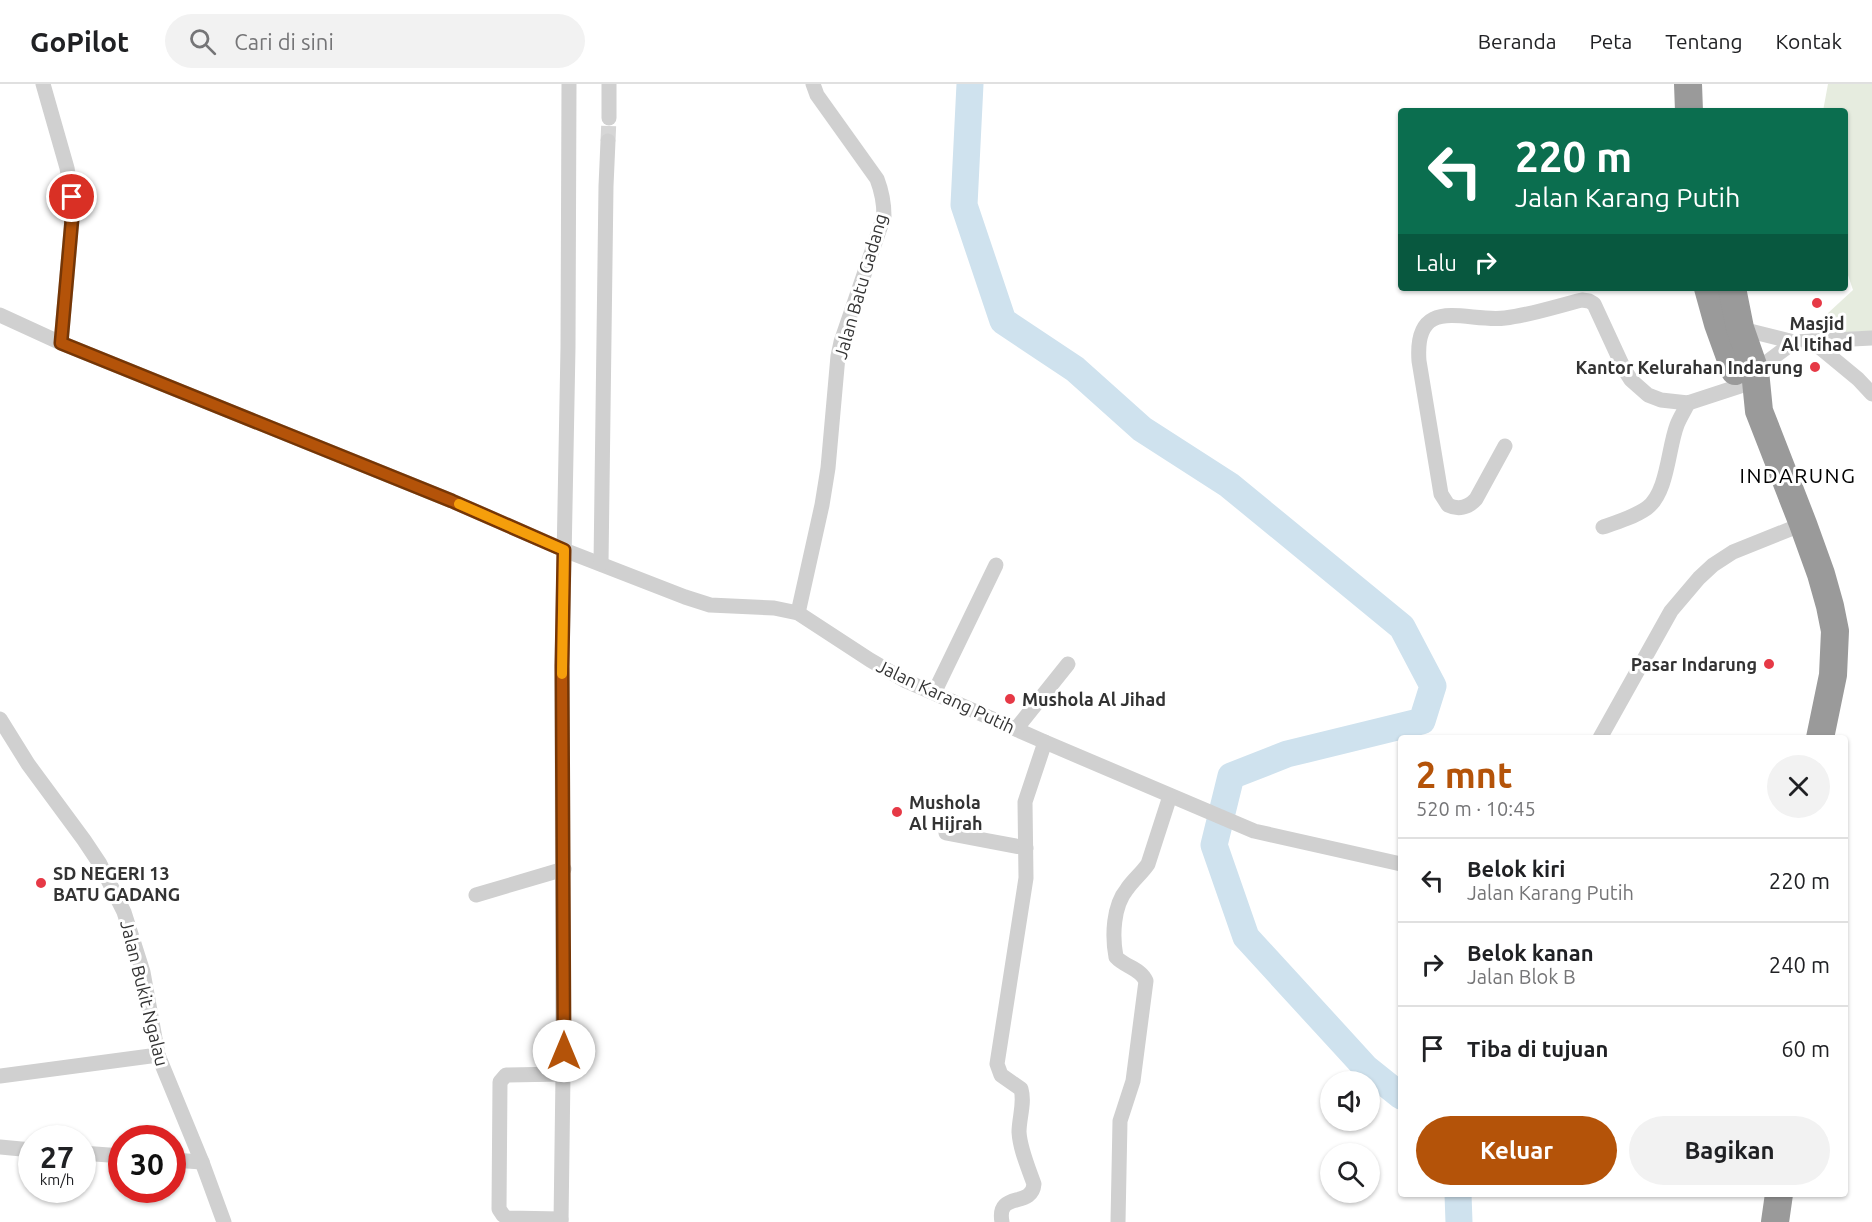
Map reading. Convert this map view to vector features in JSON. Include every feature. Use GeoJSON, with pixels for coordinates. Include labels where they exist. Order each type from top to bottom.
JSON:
{"type":"FeatureCollection","features":[{"type":"Feature","properties":{"kind":"highway"},"geometry":{"type":"LineString","coordinates":[[1688,84],[1689,108]]}},
{"type":"Feature","properties":{"kind":"highway"},"geometry":{"type":"LineString","coordinates":[[1706,84],[1707,108]]}},
{"type":"Feature","properties":{"kind":"highway"},"geometry":{"type":"LineString","coordinates":[[1710,291],[1729,326],[1803,524],[1830,606],[1835,631],[1833,675],[1821,735]]}},
{"type":"Feature","properties":{"kind":"highway"},"geometry":{"type":"LineString","coordinates":[[1729,326],[1732,291]]}},
{"type":"Feature","properties":{"kind":"highway"},"geometry":{"type":"LineString","coordinates":[[1775,1222],[1779,1197]]}},
{"type":"Feature","properties":{"kind":"street"},"geometry":{"type":"LineString","coordinates":[[43,84],[67,168],[72,197],[61,343]]}},
{"type":"Feature","properties":{"kind":"street"},"geometry":{"type":"LineString","coordinates":[[564,1074],[506,1075],[500,1082],[499,1209],[507,1218],[561,1220],[564,1074],[562,678],[568,335],[569,84]]}},
{"type":"Feature","properties":{"kind":"street"},"geometry":{"type":"LineString","coordinates":[[609,84],[609,118]]}},
{"type":"Feature","properties":{"kind":"street","name":"Jalan Batu Gadang"},"geometry":{"type":"LineString","coordinates":[[798,613],[828,468],[841,342],[884,216],[882,191],[876,179],[817,95],[813,84]]}},
{"type":"Feature","properties":{"kind":"street"},"geometry":{"type":"LineString","coordinates":[[601,564],[608,141]]}},
{"type":"Feature","properties":{"kind":"street"},"geometry":{"type":"LineString","coordinates":[[1505,446],[1471,505],[1457,508],[1448,505],[1441,494],[1418,354],[1420,334],[1433,319],[1445,315],[1505,318],[1582,300],[1589,301],[1594,304],[1624,369],[1638,388],[1661,400],[1688,404],[1747,378],[1794,342]]}},
{"type":"Feature","properties":{"kind":"street","name":"Jalan Karang Putih"},"geometry":{"type":"LineString","coordinates":[[0,315],[61,343],[684,597],[710,605],[774,608],[798,613],[906,681],[1254,831],[1398,863]]}},
{"type":"Feature","properties":{"kind":"street"},"geometry":{"type":"LineString","coordinates":[[1729,326],[1794,342],[1872,338]]}},
{"type":"Feature","properties":{"kind":"street"},"geometry":{"type":"LineString","coordinates":[[1812,341],[1858,379],[1872,394]]}},
{"type":"Feature","properties":{"kind":"street"},"geometry":{"type":"LineString","coordinates":[[1604,527],[1638,514],[1649,507],[1657,497],[1662,486],[1677,424],[1688,404]]}},
{"type":"Feature","properties":{"kind":"street"},"geometry":{"type":"LineString","coordinates":[[1602,735],[1671,611],[1699,578],[1713,565],[1733,552],[1803,524]]}},
{"type":"Feature","properties":{"kind":"street"},"geometry":{"type":"LineString","coordinates":[[934,693],[996,565]]}},
{"type":"Feature","properties":{"kind":"street"},"geometry":{"type":"LineString","coordinates":[[1016,729],[1068,664]]}},
{"type":"Feature","properties":{"kind":"street","name":"Jalan Bukit Ngalau"},"geometry":{"type":"LineString","coordinates":[[0,719],[28,764],[100,864],[124,912],[143,972],[158,1055],[224,1222]]}},
{"type":"Feature","properties":{"kind":"street"},"geometry":{"type":"LineString","coordinates":[[1002,1222],[1000,1213],[1004,1204],[1027,1196],[1034,1184],[1020,1141],[1022,1089],[1001,1075],[997,1064],[1026,878],[1025,802],[1045,742]]}},
{"type":"Feature","properties":{"kind":"street"},"geometry":{"type":"LineString","coordinates":[[1118,1222],[1120,1120],[1133,1081],[1146,981],[1140,972],[1116,957],[1116,914],[1122,894],[1148,864],[1174,797]]}},
{"type":"Feature","properties":{"kind":"street"},"geometry":{"type":"LineString","coordinates":[[946,833],[1026,848]]}},
{"type":"Feature","properties":{"kind":"street"},"geometry":{"type":"LineString","coordinates":[[476,895],[564,869]]}},
{"type":"Feature","properties":{"kind":"street"},"geometry":{"type":"LineString","coordinates":[[0,1076],[158,1055]]}},
{"type":"Feature","properties":{"kind":"street"},"geometry":{"type":"LineString","coordinates":[[0,1147],[18,1148]]}},
{"type":"Feature","properties":{"kind":"street"},"geometry":{"type":"LineString","coordinates":[[186,1161],[202,1162]]}},
{"type":"Feature","properties":{"kind":"shaded area"},"geometry":{"type":"Polygon","coordinates":[[[1828,84],[1872,84],[1872,331],[1835,333],[1827,314],[1853,290],[1848,275],[1848,108],[1824,108],[1828,84]]]}},
{"type":"Feature","properties":{"kind":"waterway"},"geometry":{"type":"LineString","coordinates":[[970,84],[964,205],[1003,321],[1075,369],[1142,429],[1229,485],[1402,627],[1433,686],[1422,721],[1287,754],[1231,776],[1214,845],[1246,937],[1366,1068],[1398,1094]]}},
{"type":"Feature","properties":{"kind":"waterway"},"geometry":{"type":"LineString","coordinates":[[1458,1197],[1459,1222]]}},
{"type":"Feature","properties":{"kind":"tunnel"},"geometry":{"type":"LineString","coordinates":[[608,141],[609,118]]}},
{"type":"Feature","properties":{"kind":"slow traffic"},"geometry":{"type":"LineString","coordinates":[[459,504],[564,550],[562,674]]}},
{"type":"Feature","properties":{"kind":"place","name":"Masjid Al Itihad"},"geometry":{"type":"Point","coordinates":[1817,303]}},
{"type":"Feature","properties":{"kind":"place","name":"Kantor Kelurahan Indarung"},"geometry":{"type":"Point","coordinates":[1815,367]}},
{"type":"Feature","properties":{"kind":"place","name":"Pasar Indarung"},"geometry":{"type":"Point","coordinates":[1769,664]}},
{"type":"Feature","properties":{"kind":"place","name":"Mushola Al Jihad"},"geometry":{"type":"Point","coordinates":[1010,699]}},
{"type":"Feature","properties":{"kind":"place","name":"Mushola Al Hijrah"},"geometry":{"type":"Point","coordinates":[897,812]}},
{"type":"Feature","properties":{"kind":"place","name":"SD NEGERI 13 BATU GADANG"},"geometry":{"type":"Point","coordinates":[41,883]}},
{"type":"Feature","properties":{"kind":"district","name":"INDARUNG"},"geometry":{"type":"Point","coordinates":[1798,475]}},
{"type":"Feature","properties":{"kind":"route"},"geometry":{"type":"LineString","coordinates":[[72,197],[61,343],[452,501],[564,550],[562,666],[564,1051]]}}]}
